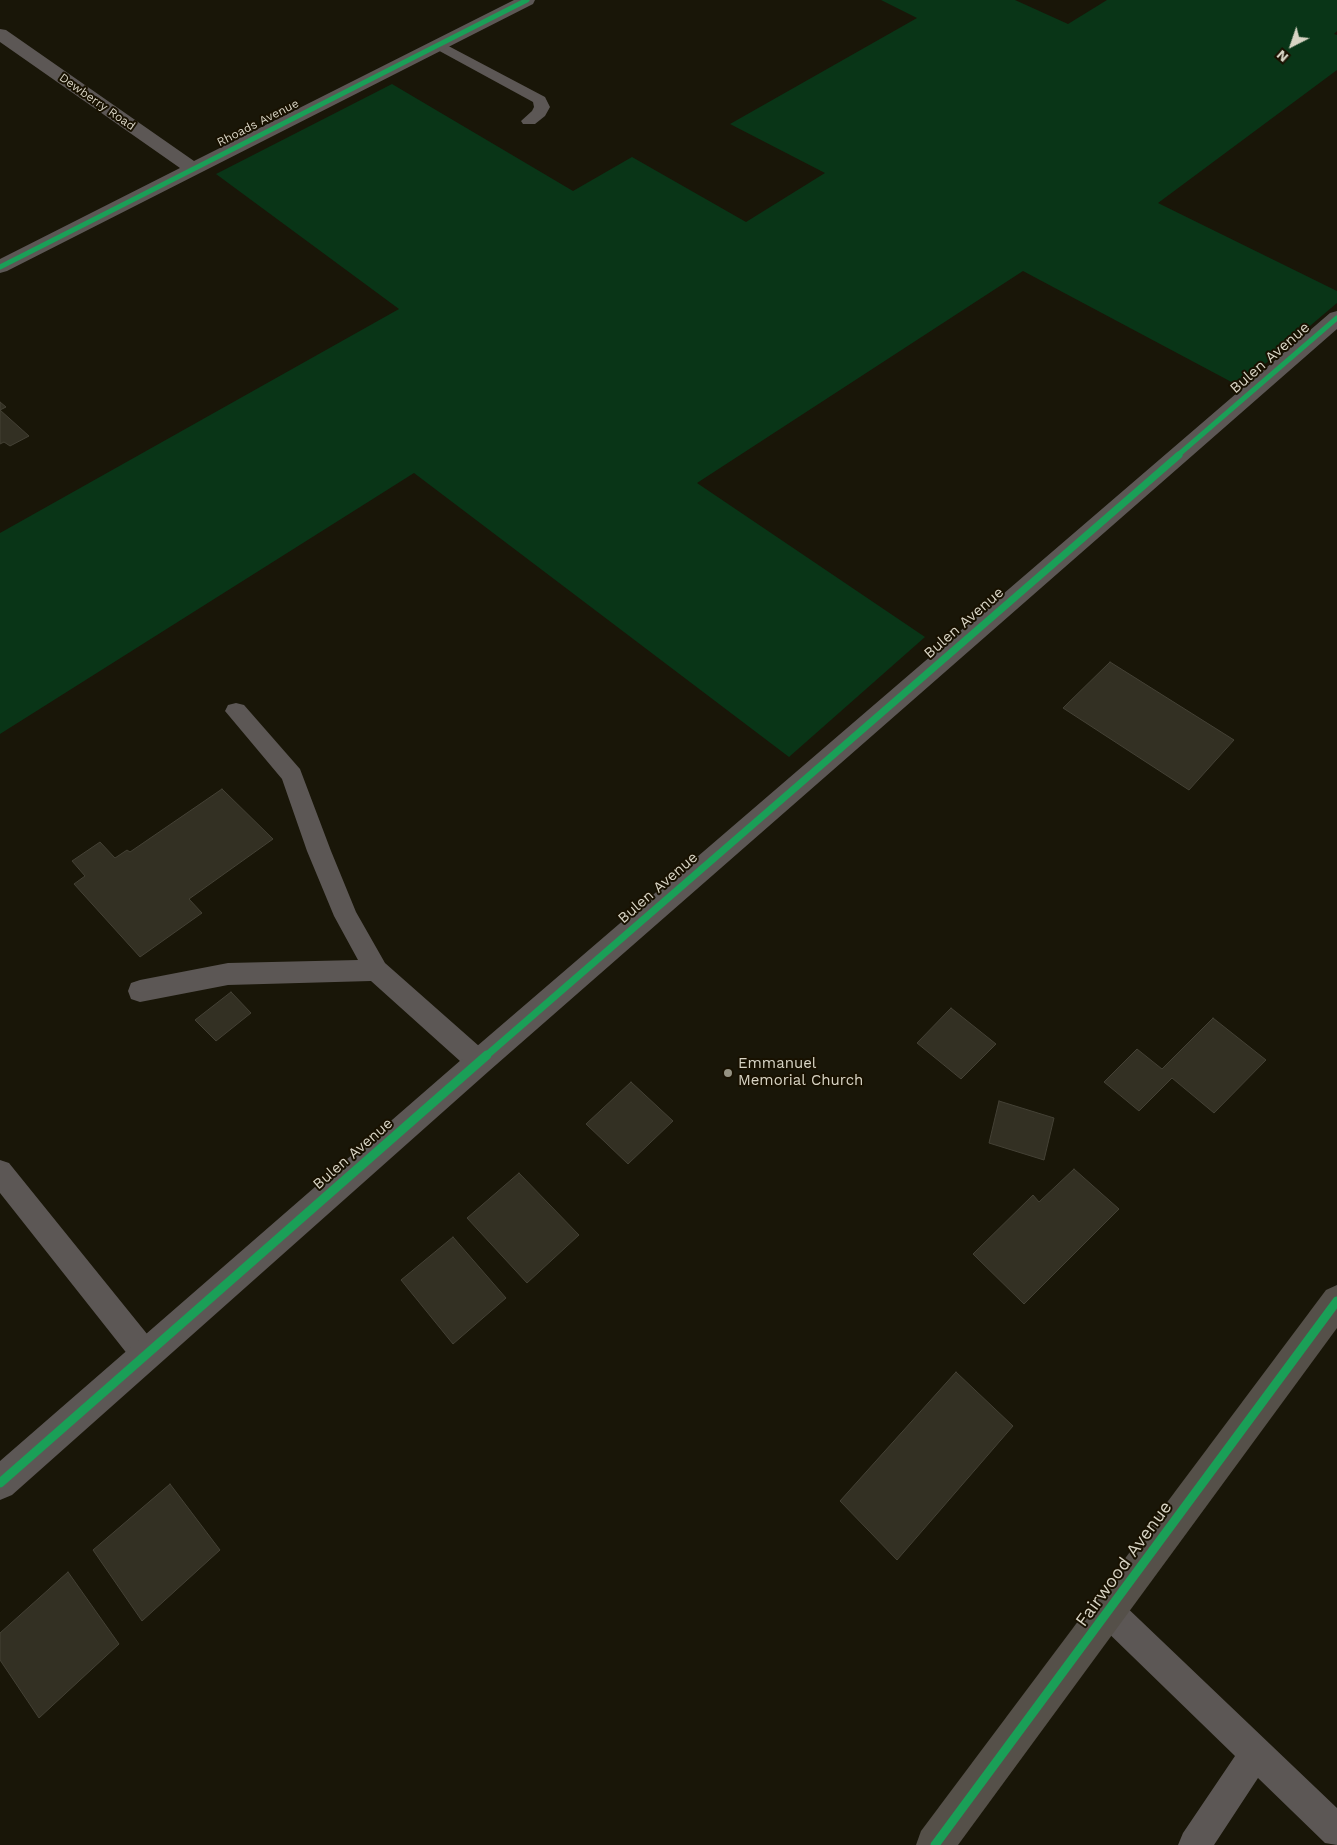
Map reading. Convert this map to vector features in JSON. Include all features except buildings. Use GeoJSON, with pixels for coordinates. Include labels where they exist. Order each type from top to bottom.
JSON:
{"type":"FeatureCollection","features":[{"type":"Feature","properties":{"kind":"street","name":"Rhoads Avenue"},"geometry":{"type":"LineString","coordinates":[[0,268],[527,0]]}},
{"type":"Feature","properties":{"kind":"street","name":"Dewberry Road"},"geometry":{"type":"LineString","coordinates":[[0,34],[193,169]]}},
{"type":"Feature","properties":{"kind":"street","name":"Bulen Avenue"},"geometry":{"type":"LineString","coordinates":[[0,1483],[479,1062],[1337,318]]}},
{"type":"Feature","properties":{"kind":"street","name":"Fairwood Avenue"},"geometry":{"type":"LineString","coordinates":[[935,1845],[1337,1302]]}},
{"type":"Feature","properties":{"kind":"lane"},"geometry":{"type":"LineString","coordinates":[[438,45],[540,100],[542,107],[539,113],[529,121]]}},
{"type":"Feature","properties":{"kind":"lane"},"geometry":{"type":"LineString","coordinates":[[236,710],[292,774],[319,851],[342,906],[376,970],[479,1062]]}},
{"type":"Feature","properties":{"kind":"lane"},"geometry":{"type":"LineString","coordinates":[[140,990],[228,974],[376,970]]}},
{"type":"Feature","properties":{"kind":"lane"},"geometry":{"type":"LineString","coordinates":[[0,1172],[146,1355]]}},
{"type":"Feature","properties":{"kind":"lane"},"geometry":{"type":"LineString","coordinates":[[1108,1611],[1337,1831]]}},
{"type":"Feature","properties":{"kind":"lane"},"geometry":{"type":"LineString","coordinates":[[1195,1845],[1256,1754]]}},
{"type":"Feature","properties":{"kind":"green space"},"geometry":{"type":"Polygon","coordinates":[[[881,0],[1015,0],[1068,24],[1107,0],[1337,0],[1337,31],[1334,34],[1337,35],[1337,70],[1158,203],[1337,291],[1337,303],[1239,386],[1023,271],[697,483],[925,637],[789,757],[414,473],[0,734],[0,533],[399,309],[216,174],[392,84],[573,191],[632,157],[746,222],[825,173],[730,124],[917,18],[881,0]]]}},
{"type":"Feature","properties":{"kind":"cycle path"},"geometry":{"type":"LineString","coordinates":[[0,267],[527,0]]}},
{"type":"Feature","properties":{"kind":"cycle path"},"geometry":{"type":"LineString","coordinates":[[0,1483],[479,1062],[1337,318]]}},
{"type":"Feature","properties":{"kind":"cycle path"},"geometry":{"type":"LineString","coordinates":[[935,1845],[1337,1301]]}},
{"type":"Feature","properties":{"kind":"place","name":"Emmanuel Memorial Church"},"geometry":{"type":"Point","coordinates":[728,1073]}}]}
